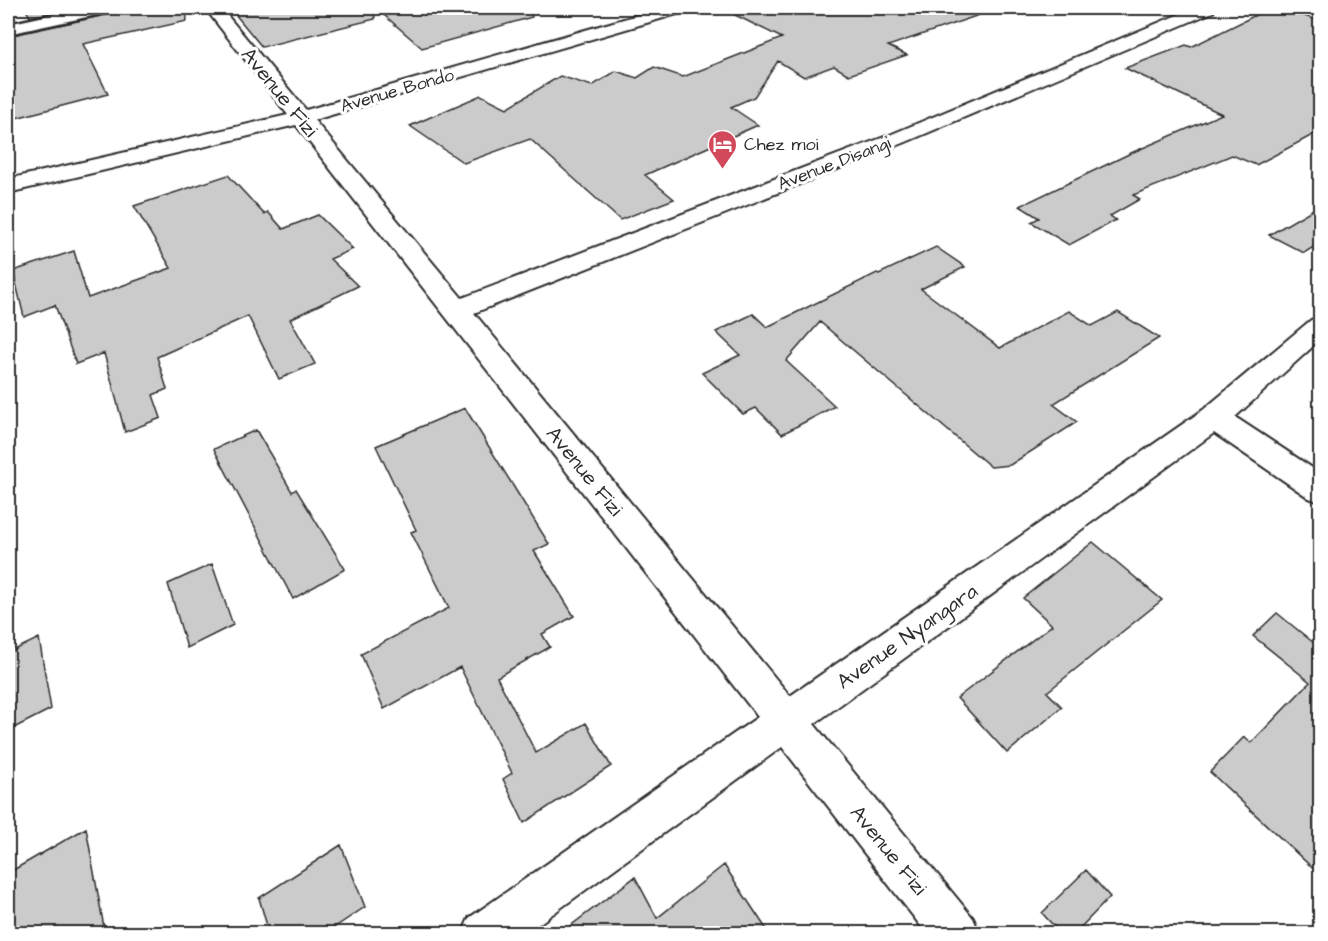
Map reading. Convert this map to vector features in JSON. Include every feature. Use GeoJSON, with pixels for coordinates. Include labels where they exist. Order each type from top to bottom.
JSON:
{"type":"FeatureCollection","features":[{"type":"Feature","properties":{"kind":"street"},"geometry":{"type":"LineString","coordinates":[[8,29],[104,8]]}},
{"type":"Feature","properties":{"kind":"street","name":"Avenue Fizi"},"geometry":{"type":"LineString","coordinates":[[213,8],[957,933]]}},
{"type":"Feature","properties":{"kind":"street","name":"Avenue Bondo"},"geometry":{"type":"LineString","coordinates":[[8,186],[300,118],[678,8]]}},
{"type":"Feature","properties":{"kind":"street","name":"Avenue Disangi"},"geometry":{"type":"LineString","coordinates":[[457,310],[899,138],[1207,8]]}},
{"type":"Feature","properties":{"kind":"street","name":"Avenue Nyangara"},"geometry":{"type":"LineString","coordinates":[[484,933],[1214,418],[1320,326]]}},
{"type":"Feature","properties":{"kind":"street"},"geometry":{"type":"LineString","coordinates":[[1214,418],[1320,489]]}},
{"type":"Feature","properties":{"kind":"building"},"geometry":{"type":"Polygon","coordinates":[[[25,8],[74,8],[30,17],[25,8]]]}},
{"type":"Feature","properties":{"kind":"building"},"geometry":{"type":"Polygon","coordinates":[[[115,8],[186,8],[187,21],[83,44],[108,94],[8,120],[8,36],[110,14],[115,8]]]}},
{"type":"Feature","properties":{"kind":"building"},"geometry":{"type":"Polygon","coordinates":[[[230,8],[374,8],[375,19],[262,47],[230,8]]]}},
{"type":"Feature","properties":{"kind":"building"},"geometry":{"type":"Polygon","coordinates":[[[376,8],[530,8],[532,17],[422,48],[376,8]]]}},
{"type":"Feature","properties":{"kind":"building"},"geometry":{"type":"Polygon","coordinates":[[[721,8],[984,8],[985,13],[888,46],[907,55],[849,75],[834,66],[804,77],[778,61],[754,97],[731,107],[758,125],[645,175],[674,199],[620,220],[530,139],[464,163],[410,126],[481,95],[507,108],[560,76],[592,86],[616,71],[637,78],[654,67],[683,77],[782,38],[721,8]]]}},
{"type":"Feature","properties":{"kind":"building"},"geometry":{"type":"Polygon","coordinates":[[[1270,8],[1280,8],[1320,21],[1320,131],[1256,165],[1232,155],[1133,195],[1140,199],[1110,216],[1116,220],[1069,245],[1031,222],[1039,218],[1020,206],[1131,153],[1222,114],[1125,68],[1186,45],[1191,47],[1270,8]]]}},
{"type":"Feature","properties":{"kind":"building"},"geometry":{"type":"Polygon","coordinates":[[[228,175],[264,214],[268,212],[283,229],[318,215],[353,249],[330,259],[358,286],[290,319],[315,364],[279,379],[248,316],[157,357],[167,389],[153,395],[161,418],[125,432],[104,353],[76,364],[55,305],[24,317],[13,271],[74,251],[88,298],[171,268],[134,206],[228,175]]]}},
{"type":"Feature","properties":{"kind":"building"},"geometry":{"type":"Polygon","coordinates":[[[1320,205],[1320,243],[1304,253],[1269,235],[1320,205]]]}},
{"type":"Feature","properties":{"kind":"building"},"geometry":{"type":"Polygon","coordinates":[[[936,247],[965,267],[921,289],[1000,348],[1069,311],[1092,326],[1118,312],[1159,338],[1053,404],[1077,422],[1010,465],[991,467],[820,322],[786,361],[835,406],[782,434],[756,408],[743,414],[702,373],[740,355],[716,332],[753,314],[767,327],[936,247]]]}},
{"type":"Feature","properties":{"kind":"building"},"geometry":{"type":"Polygon","coordinates":[[[465,408],[549,544],[534,551],[574,616],[542,634],[550,647],[497,677],[536,753],[586,723],[611,766],[524,823],[503,779],[512,773],[460,667],[384,709],[361,654],[449,608],[411,532],[416,530],[376,446],[465,408]]]}},
{"type":"Feature","properties":{"kind":"building"},"geometry":{"type":"Polygon","coordinates":[[[256,430],[292,492],[296,489],[345,569],[293,599],[214,449],[256,430]]]}},
{"type":"Feature","properties":{"kind":"building"},"geometry":{"type":"Polygon","coordinates":[[[1093,542],[1162,600],[1047,692],[1062,707],[1007,753],[957,698],[1052,625],[1023,598],[1093,542]]]}},
{"type":"Feature","properties":{"kind":"building"},"geometry":{"type":"Polygon","coordinates":[[[212,564],[233,625],[187,648],[168,584],[212,564]]]}},
{"type":"Feature","properties":{"kind":"building"},"geometry":{"type":"Polygon","coordinates":[[[1277,613],[1320,648],[1320,875],[1210,772],[1244,737],[1251,743],[1310,682],[1253,636],[1277,613]]]}},
{"type":"Feature","properties":{"kind":"building"},"geometry":{"type":"Polygon","coordinates":[[[39,638],[51,709],[8,731],[8,653],[39,638]]]}},
{"type":"Feature","properties":{"kind":"building"},"geometry":{"type":"Polygon","coordinates":[[[86,828],[105,933],[8,933],[8,873],[86,828]]]}},
{"type":"Feature","properties":{"kind":"building"},"geometry":{"type":"Polygon","coordinates":[[[341,845],[365,907],[326,933],[269,933],[259,898],[341,845]]]}},
{"type":"Feature","properties":{"kind":"building"},"geometry":{"type":"Polygon","coordinates":[[[724,865],[769,933],[561,933],[635,877],[657,918],[724,865]]]}},
{"type":"Feature","properties":{"kind":"building"},"geometry":{"type":"Polygon","coordinates":[[[1086,870],[1110,897],[1075,933],[1060,933],[1042,913],[1086,870]]]}},
{"type":"Feature","properties":{"kind":"place","name":"Chez moi"},"geometry":{"type":"Point","coordinates":[723,170]}}]}
